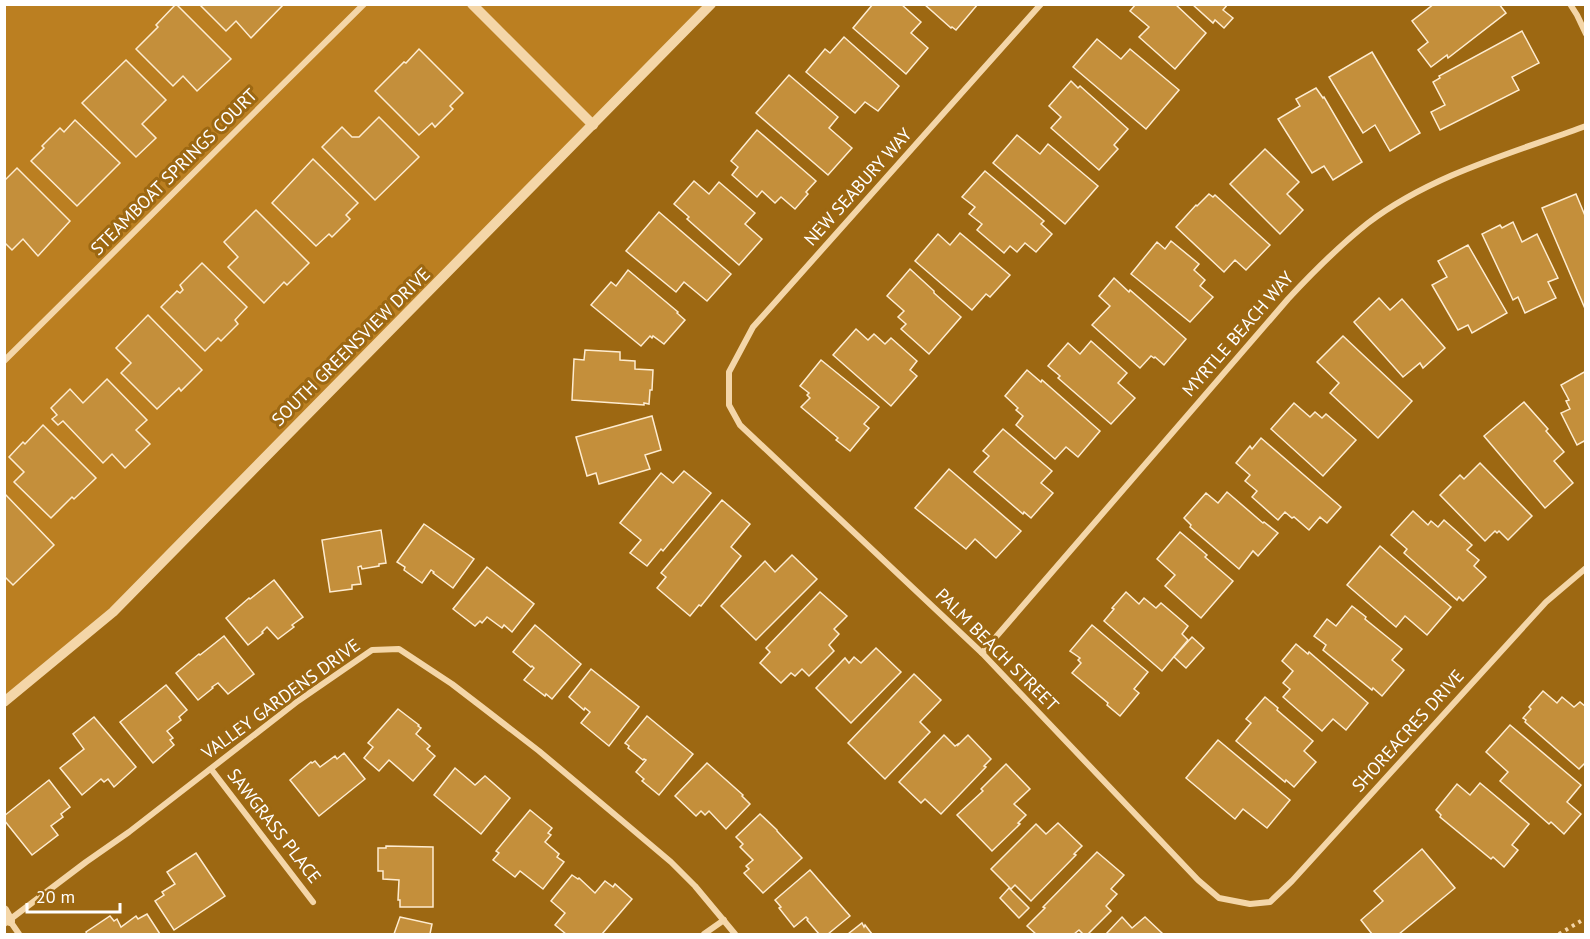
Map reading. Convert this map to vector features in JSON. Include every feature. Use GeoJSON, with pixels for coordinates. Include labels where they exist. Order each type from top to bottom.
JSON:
{"type":"FeatureCollection","features":[{"type":"Feature","properties":{"kind":"street","name":"STEAMBOAT SPRINGS COURT"},"geometry":{"type":"LineString","coordinates":[[4,361],[364,4]]}},
{"type":"Feature","properties":{"kind":"street"},"geometry":{"type":"LineString","coordinates":[[472,4],[593,125]]}},
{"type":"Feature","properties":{"kind":"street","name":"SOUTH GREENSVIEW DRIVE"},"geometry":{"type":"LineString","coordinates":[[4,702],[113,612],[711,4]]}},
{"type":"Feature","properties":{"kind":"street","name":"NEW SEABURY WAY"},"geometry":{"type":"LineString","coordinates":[[729,405],[729,372],[753,327],[1041,4]]}},
{"type":"Feature","properties":{"kind":"street"},"geometry":{"type":"LineString","coordinates":[[1570,4],[1586,34]]}},
{"type":"Feature","properties":{"kind":"street","name":"MYRTLE BEACH WAY"},"geometry":{"type":"LineString","coordinates":[[982,653],[1324,260],[1369,222],[1428,187],[1482,164],[1586,126]]}},
{"type":"Feature","properties":{"kind":"street","name":"PALM BEACH STREET"},"geometry":{"type":"LineString","coordinates":[[729,405],[740,425],[982,653],[1198,880],[1218,898],[1250,904]]}},
{"type":"Feature","properties":{"kind":"street","name":"SHOREACRES DRIVE"},"geometry":{"type":"LineString","coordinates":[[1250,904],[1270,902],[1292,881],[1546,602],[1586,568]]}},
{"type":"Feature","properties":{"kind":"street","name":"VALLEY GARDENS DRIVE"},"geometry":{"type":"LineString","coordinates":[[7,922],[211,770],[298,701],[372,650],[399,649],[452,684],[539,751],[671,862],[695,886],[735,934]]}},
{"type":"Feature","properties":{"kind":"street","name":"SAWGRASS PLACE"},"geometry":{"type":"LineString","coordinates":[[211,770],[313,902]]}},
{"type":"Feature","properties":{"kind":"street"},"geometry":{"type":"LineString","coordinates":[[4,910],[7,922],[19,934]]}},
{"type":"Feature","properties":{"kind":"street"},"geometry":{"type":"LineString","coordinates":[[704,934],[724,920]]}},
{"type":"Feature","properties":{"kind":"path"},"geometry":{"type":"LineString","coordinates":[[1559,934],[1586,918]]}},
{"type":"Feature","properties":{"kind":"shaded area"},"geometry":{"type":"Polygon","coordinates":[[[5,5],[712,5],[160,566],[5,702],[5,5]]]}},
{"type":"Feature","properties":{"kind":"building"},"geometry":{"type":"Polygon","coordinates":[[[176,4],[231,59],[197,91],[183,76],[173,86],[136,49],[158,27],[156,25],[176,4]]]}},
{"type":"Feature","properties":{"kind":"building"},"geometry":{"type":"Polygon","coordinates":[[[199,4],[284,4],[251,38],[236,21],[226,31],[199,4]]]}},
{"type":"Feature","properties":{"kind":"building"},"geometry":{"type":"Polygon","coordinates":[[[873,4],[901,4],[921,22],[911,33],[928,48],[906,74],[853,28],[873,4]]]}},
{"type":"Feature","properties":{"kind":"building"},"geometry":{"type":"Polygon","coordinates":[[[924,4],[978,4],[956,30],[924,4]]]}},
{"type":"Feature","properties":{"kind":"building"},"geometry":{"type":"Polygon","coordinates":[[[1136,4],[1175,4],[1206,33],[1175,69],[1139,37],[1149,27],[1130,11],[1136,4]]]}},
{"type":"Feature","properties":{"kind":"building"},"geometry":{"type":"Polygon","coordinates":[[[1192,4],[1228,4],[1223,10],[1233,18],[1224,28],[1215,20],[1213,23],[1192,4]]]}},
{"type":"Feature","properties":{"kind":"building"},"geometry":{"type":"Polygon","coordinates":[[[1434,4],[1499,4],[1506,13],[1448,58],[1447,55],[1431,67],[1418,50],[1428,42],[1412,21],[1434,4]]]}},
{"type":"Feature","properties":{"kind":"building"},"geometry":{"type":"Polygon","coordinates":[[[1522,31],[1539,63],[1512,77],[1519,90],[1440,130],[1431,112],[1445,105],[1433,82],[1440,78],[1439,76],[1522,31]]]}},
{"type":"Feature","properties":{"kind":"building"},"geometry":{"type":"Polygon","coordinates":[[[844,37],[899,86],[878,111],[865,102],[855,113],[806,72],[825,49],[830,53],[844,37]]]}},
{"type":"Feature","properties":{"kind":"building"},"geometry":{"type":"Polygon","coordinates":[[[1097,39],[1121,59],[1130,49],[1179,90],[1146,129],[1073,67],[1097,39]]]}},
{"type":"Feature","properties":{"kind":"building"},"geometry":{"type":"Polygon","coordinates":[[[419,49],[463,93],[450,106],[453,109],[435,127],[432,123],[419,135],[375,91],[419,49]]]}},
{"type":"Feature","properties":{"kind":"building"},"geometry":{"type":"Polygon","coordinates":[[[1372,52],[1420,133],[1390,151],[1375,125],[1363,133],[1329,77],[1372,52]]]}},
{"type":"Feature","properties":{"kind":"building"},"geometry":{"type":"Polygon","coordinates":[[[126,60],[166,100],[142,124],[156,138],[136,157],[82,103],[126,60]]]}},
{"type":"Feature","properties":{"kind":"building"},"geometry":{"type":"Polygon","coordinates":[[[789,75],[838,117],[829,128],[852,148],[828,175],[756,113],[789,75]]]}},
{"type":"Feature","properties":{"kind":"building"},"geometry":{"type":"Polygon","coordinates":[[[1071,81],[1078,88],[1080,86],[1128,129],[1114,145],[1118,149],[1099,170],[1051,128],[1061,117],[1049,106],[1071,81]]]}},
{"type":"Feature","properties":{"kind":"building"},"geometry":{"type":"Polygon","coordinates":[[[1316,88],[1324,97],[1362,162],[1333,180],[1324,166],[1312,173],[1278,119],[1300,106],[1296,99],[1316,88]]]}},
{"type":"Feature","properties":{"kind":"building"},"geometry":{"type":"Polygon","coordinates":[[[379,117],[419,157],[375,200],[322,147],[342,127],[352,137],[359,137],[379,117]]]}},
{"type":"Feature","properties":{"kind":"building"},"geometry":{"type":"Polygon","coordinates":[[[75,120],[120,163],[77,206],[31,161],[60,128],[64,132],[75,120]]]}},
{"type":"Feature","properties":{"kind":"building"},"geometry":{"type":"Polygon","coordinates":[[[757,130],[816,181],[795,209],[781,197],[775,203],[762,191],[757,197],[732,175],[738,167],[731,161],[757,130]]]}},
{"type":"Feature","properties":{"kind":"building"},"geometry":{"type":"Polygon","coordinates":[[[1017,135],[1040,154],[1048,144],[1098,186],[1065,224],[993,163],[1017,135]]]}},
{"type":"Feature","properties":{"kind":"building"},"geometry":{"type":"Polygon","coordinates":[[[1265,149],[1299,182],[1287,194],[1303,210],[1280,234],[1230,184],[1265,149]]]}},
{"type":"Feature","properties":{"kind":"building"},"geometry":{"type":"Polygon","coordinates":[[[313,159],[358,203],[346,215],[350,219],[332,237],[329,234],[316,246],[272,203],[313,159]]]}},
{"type":"Feature","properties":{"kind":"building"},"geometry":{"type":"Polygon","coordinates":[[[17,168],[70,221],[38,256],[23,239],[12,250],[4,242],[4,181],[17,168]]]}},
{"type":"Feature","properties":{"kind":"building"},"geometry":{"type":"Polygon","coordinates":[[[985,171],[1044,221],[1041,224],[1052,234],[1036,252],[1025,243],[1017,252],[1010,246],[1004,253],[977,230],[982,224],[969,214],[975,207],[962,197],[985,171]]]}},
{"type":"Feature","properties":{"kind":"building"},"geometry":{"type":"Polygon","coordinates":[[[694,181],[709,194],[719,182],[755,213],[745,224],[762,239],[739,265],[687,219],[689,217],[674,204],[694,181]]]}},
{"type":"Feature","properties":{"kind":"building"},"geometry":{"type":"Polygon","coordinates":[[[1209,194],[1213,197],[1215,195],[1270,245],[1246,270],[1235,260],[1224,272],[1176,227],[1209,194]]]}},
{"type":"Feature","properties":{"kind":"building"},"geometry":{"type":"Polygon","coordinates":[[[1576,194],[1586,218],[1586,311],[1542,208],[1576,194]]]}},
{"type":"Feature","properties":{"kind":"building"},"geometry":{"type":"Polygon","coordinates":[[[256,210],[309,263],[287,285],[284,282],[264,303],[228,267],[238,257],[224,242],[256,210]]]}},
{"type":"Feature","properties":{"kind":"building"},"geometry":{"type":"Polygon","coordinates":[[[659,212],[731,274],[707,301],[684,282],[676,292],[626,251],[659,212]]]}},
{"type":"Feature","properties":{"kind":"building"},"geometry":{"type":"Polygon","coordinates":[[[1513,222],[1522,242],[1537,234],[1558,278],[1548,282],[1556,298],[1525,313],[1518,297],[1513,300],[1482,234],[1500,225],[1502,228],[1513,222]]]}},
{"type":"Feature","properties":{"kind":"building"},"geometry":{"type":"Polygon","coordinates":[[[960,233],[1010,275],[990,297],[986,294],[972,310],[915,261],[938,234],[950,245],[960,233]]]}},
{"type":"Feature","properties":{"kind":"building"},"geometry":{"type":"Polygon","coordinates":[[[1171,241],[1199,264],[1194,270],[1205,280],[1200,286],[1213,297],[1190,322],[1131,274],[1157,242],[1165,249],[1171,241]]]}},
{"type":"Feature","properties":{"kind":"building"},"geometry":{"type":"Polygon","coordinates":[[[1468,245],[1507,313],[1472,333],[1468,325],[1458,330],[1432,285],[1447,277],[1438,261],[1468,245]]]}},
{"type":"Feature","properties":{"kind":"building"},"geometry":{"type":"Polygon","coordinates":[[[202,263],[247,307],[235,320],[238,324],[221,341],[218,338],[205,351],[161,307],[177,291],[180,293],[183,290],[180,285],[202,263]]]}},
{"type":"Feature","properties":{"kind":"building"},"geometry":{"type":"Polygon","coordinates":[[[910,269],[961,317],[929,354],[901,329],[906,324],[898,317],[904,311],[887,296],[910,269]]]}},
{"type":"Feature","properties":{"kind":"building"},"geometry":{"type":"Polygon","coordinates":[[[628,270],[685,320],[664,344],[650,336],[641,346],[591,305],[611,282],[616,286],[628,270]]]}},
{"type":"Feature","properties":{"kind":"building"},"geometry":{"type":"Polygon","coordinates":[[[1114,278],[1186,339],[1164,365],[1151,356],[1140,368],[1092,325],[1110,306],[1099,296],[1114,278]]]}},
{"type":"Feature","properties":{"kind":"building"},"geometry":{"type":"Polygon","coordinates":[[[1379,298],[1390,310],[1402,299],[1445,348],[1423,368],[1420,363],[1403,377],[1354,322],[1379,298]]]}},
{"type":"Feature","properties":{"kind":"building"},"geometry":{"type":"Polygon","coordinates":[[[148,315],[202,370],[181,391],[179,388],[157,409],[121,373],[131,363],[116,348],[148,315]]]}},
{"type":"Feature","properties":{"kind":"building"},"geometry":{"type":"Polygon","coordinates":[[[856,329],[868,340],[874,334],[885,344],[891,338],[917,361],[910,370],[917,376],[891,406],[833,355],[856,329]]]}},
{"type":"Feature","properties":{"kind":"building"},"geometry":{"type":"Polygon","coordinates":[[[1343,336],[1412,401],[1378,438],[1330,393],[1339,383],[1317,362],[1343,336]]]}},
{"type":"Feature","properties":{"kind":"building"},"geometry":{"type":"Polygon","coordinates":[[[1091,341],[1127,373],[1118,383],[1135,398],[1111,424],[1058,378],[1060,376],[1048,366],[1068,343],[1080,354],[1091,341]]]}},
{"type":"Feature","properties":{"kind":"building"},"geometry":{"type":"Polygon","coordinates":[[[585,350],[620,352],[620,360],[635,361],[635,369],[653,370],[649,404],[572,400],[574,359],[584,360],[585,350]]]}},
{"type":"Feature","properties":{"kind":"building"},"geometry":{"type":"Polygon","coordinates":[[[821,360],[879,407],[864,424],[869,428],[850,451],[801,407],[810,398],[807,395],[809,393],[800,386],[821,360]]]}},
{"type":"Feature","properties":{"kind":"building"},"geometry":{"type":"Polygon","coordinates":[[[1027,370],[1041,382],[1042,380],[1100,431],[1078,457],[1066,447],[1055,459],[1016,425],[1023,416],[1005,396],[1027,370]]]}},
{"type":"Feature","properties":{"kind":"building"},"geometry":{"type":"Polygon","coordinates":[[[1586,371],[1586,444],[1584,441],[1577,445],[1561,413],[1570,409],[1566,401],[1569,400],[1561,385],[1586,371]]]}},
{"type":"Feature","properties":{"kind":"building"},"geometry":{"type":"Polygon","coordinates":[[[107,379],[147,420],[136,430],[150,444],[125,468],[112,454],[103,463],[63,421],[58,425],[52,419],[57,415],[51,408],[70,389],[83,403],[107,379]]]}},
{"type":"Feature","properties":{"kind":"building"},"geometry":{"type":"Polygon","coordinates":[[[1524,402],[1548,429],[1546,431],[1564,452],[1554,461],[1573,483],[1545,508],[1484,436],[1524,402]]]}},
{"type":"Feature","properties":{"kind":"building"},"geometry":{"type":"Polygon","coordinates":[[[1294,403],[1310,417],[1315,412],[1322,418],[1326,414],[1356,440],[1323,476],[1271,429],[1294,403]]]}},
{"type":"Feature","properties":{"kind":"building"},"geometry":{"type":"Polygon","coordinates":[[[652,416],[661,450],[645,455],[650,469],[599,484],[596,473],[587,476],[576,437],[652,416]]]}},
{"type":"Feature","properties":{"kind":"building"},"geometry":{"type":"Polygon","coordinates":[[[43,425],[96,478],[51,518],[14,482],[24,472],[9,457],[43,425]]]}},
{"type":"Feature","properties":{"kind":"building"},"geometry":{"type":"Polygon","coordinates":[[[1003,429],[1052,471],[1041,483],[1053,493],[1031,518],[1024,512],[1023,514],[974,472],[989,456],[983,451],[1003,429]]]}},
{"type":"Feature","properties":{"kind":"building"},"geometry":{"type":"Polygon","coordinates":[[[1261,438],[1341,507],[1327,523],[1320,517],[1309,530],[1285,512],[1278,520],[1252,497],[1257,491],[1245,481],[1250,475],[1236,463],[1250,446],[1252,449],[1261,438]]]}},
{"type":"Feature","properties":{"kind":"building"},"geometry":{"type":"Polygon","coordinates":[[[1480,463],[1532,516],[1508,540],[1499,531],[1497,533],[1495,531],[1485,541],[1440,495],[1460,475],[1464,479],[1480,463]]]}},
{"type":"Feature","properties":{"kind":"building"},"geometry":{"type":"Polygon","coordinates":[[[949,469],[1021,531],[996,558],[975,539],[966,549],[915,508],[949,469]]]}},
{"type":"Feature","properties":{"kind":"building"},"geometry":{"type":"Polygon","coordinates":[[[684,471],[711,493],[663,551],[661,549],[647,566],[630,553],[641,540],[620,523],[661,473],[673,483],[684,471]]]}},
{"type":"Feature","properties":{"kind":"building"},"geometry":{"type":"Polygon","coordinates":[[[1227,492],[1278,533],[1258,556],[1253,551],[1239,569],[1190,527],[1191,525],[1184,518],[1206,493],[1218,503],[1227,492]]]}},
{"type":"Feature","properties":{"kind":"building"},"geometry":{"type":"Polygon","coordinates":[[[4,493],[54,545],[13,585],[4,576],[4,493]]]}},
{"type":"Feature","properties":{"kind":"building"},"geometry":{"type":"Polygon","coordinates":[[[722,500],[750,524],[731,547],[741,556],[701,606],[699,605],[690,616],[657,588],[666,577],[661,573],[722,500]]]}},
{"type":"Feature","properties":{"kind":"building"},"geometry":{"type":"Polygon","coordinates":[[[1413,511],[1428,525],[1431,521],[1438,527],[1444,520],[1472,545],[1467,550],[1479,560],[1474,566],[1486,577],[1463,601],[1459,597],[1457,600],[1404,553],[1407,549],[1391,535],[1413,511]]]}},
{"type":"Feature","properties":{"kind":"building"},"geometry":{"type":"Polygon","coordinates":[[[424,524],[474,559],[453,588],[431,570],[422,583],[397,562],[424,524]]]}},
{"type":"Feature","properties":{"kind":"building"},"geometry":{"type":"Polygon","coordinates":[[[381,530],[386,563],[362,569],[361,566],[358,567],[361,584],[352,585],[352,589],[330,592],[322,540],[381,530]]]}},
{"type":"Feature","properties":{"kind":"building"},"geometry":{"type":"Polygon","coordinates":[[[1180,532],[1233,581],[1201,618],[1165,586],[1175,575],[1157,559],[1180,532]]]}},
{"type":"Feature","properties":{"kind":"building"},"geometry":{"type":"Polygon","coordinates":[[[1380,546],[1451,607],[1427,635],[1405,616],[1396,627],[1347,585],[1380,546]]]}},
{"type":"Feature","properties":{"kind":"building"},"geometry":{"type":"Polygon","coordinates":[[[792,555],[817,579],[756,640],[721,606],[765,561],[775,572],[792,555]]]}},
{"type":"Feature","properties":{"kind":"building"},"geometry":{"type":"Polygon","coordinates":[[[487,567],[534,604],[512,632],[504,625],[502,628],[487,617],[475,626],[453,609],[487,567]]]}},
{"type":"Feature","properties":{"kind":"building"},"geometry":{"type":"Polygon","coordinates":[[[274,580],[303,617],[278,639],[267,627],[248,645],[226,618],[274,580]]]}},
{"type":"Feature","properties":{"kind":"building"},"geometry":{"type":"Polygon","coordinates":[[[820,592],[847,616],[834,629],[839,634],[829,645],[834,651],[809,676],[802,669],[795,676],[791,673],[781,683],[760,663],[770,652],[766,648],[820,592]]]}},
{"type":"Feature","properties":{"kind":"building"},"geometry":{"type":"Polygon","coordinates":[[[1126,592],[1139,604],[1144,598],[1156,608],[1161,603],[1188,626],[1182,634],[1188,640],[1162,671],[1104,621],[1126,592]]]}},
{"type":"Feature","properties":{"kind":"building"},"geometry":{"type":"Polygon","coordinates":[[[1352,606],[1402,649],[1392,660],[1404,670],[1382,696],[1323,650],[1326,645],[1314,636],[1327,619],[1336,626],[1352,606]]]}},
{"type":"Feature","properties":{"kind":"building"},"geometry":{"type":"Polygon","coordinates":[[[535,625],[581,664],[552,699],[524,680],[534,668],[513,652],[535,625]]]}},
{"type":"Feature","properties":{"kind":"building"},"geometry":{"type":"Polygon","coordinates":[[[1092,625],[1148,672],[1134,689],[1139,693],[1120,716],[1072,673],[1081,663],[1078,660],[1080,658],[1070,651],[1092,625]]]}},
{"type":"Feature","properties":{"kind":"building"},"geometry":{"type":"Polygon","coordinates":[[[224,636],[254,674],[228,694],[218,683],[198,700],[176,673],[224,636]]]}},
{"type":"Feature","properties":{"kind":"building"},"geometry":{"type":"Polygon","coordinates":[[[1192,637],[1204,648],[1186,668],[1174,657],[1192,637]]]}},
{"type":"Feature","properties":{"kind":"building"},"geometry":{"type":"Polygon","coordinates":[[[1296,644],[1308,654],[1309,652],[1368,703],[1346,730],[1333,719],[1322,731],[1283,697],[1290,689],[1283,683],[1293,671],[1282,661],[1296,644]]]}},
{"type":"Feature","properties":{"kind":"building"},"geometry":{"type":"Polygon","coordinates":[[[876,648],[901,672],[851,723],[816,688],[845,658],[849,663],[854,657],[861,663],[876,648]]]}},
{"type":"Feature","properties":{"kind":"building"},"geometry":{"type":"Polygon","coordinates":[[[591,669],[639,707],[609,746],[581,723],[590,712],[585,708],[584,710],[569,697],[591,669]]]}},
{"type":"Feature","properties":{"kind":"building"},"geometry":{"type":"Polygon","coordinates":[[[914,674],[941,700],[920,722],[930,732],[885,779],[848,743],[914,674]]]}},
{"type":"Feature","properties":{"kind":"building"},"geometry":{"type":"Polygon","coordinates":[[[166,685],[187,710],[179,717],[181,720],[167,731],[173,738],[170,740],[174,745],[153,763],[120,722],[166,685]]]}},
{"type":"Feature","properties":{"kind":"building"},"geometry":{"type":"Polygon","coordinates":[[[1543,691],[1557,703],[1562,697],[1574,707],[1580,702],[1586,707],[1586,762],[1579,769],[1523,718],[1543,691]]]}},
{"type":"Feature","properties":{"kind":"building"},"geometry":{"type":"Polygon","coordinates":[[[1265,697],[1313,741],[1304,751],[1316,762],[1294,787],[1236,741],[1251,723],[1246,719],[1265,697]]]}},
{"type":"Feature","properties":{"kind":"building"},"geometry":{"type":"Polygon","coordinates":[[[398,709],[419,725],[421,728],[416,734],[430,746],[427,749],[435,756],[413,781],[389,760],[379,771],[364,758],[373,747],[368,743],[398,709]]]}},
{"type":"Feature","properties":{"kind":"building"},"geometry":{"type":"Polygon","coordinates":[[[647,716],[693,754],[659,795],[642,781],[644,779],[636,772],[646,760],[628,748],[629,746],[625,743],[647,716]]]}},
{"type":"Feature","properties":{"kind":"building"},"geometry":{"type":"Polygon","coordinates":[[[94,717],[136,767],[114,787],[108,779],[104,782],[101,779],[82,795],[60,768],[84,749],[73,734],[94,717]]]}},
{"type":"Feature","properties":{"kind":"building"},"geometry":{"type":"Polygon","coordinates":[[[1510,725],[1581,785],[1567,802],[1581,814],[1564,834],[1551,822],[1549,824],[1500,781],[1508,772],[1486,752],[1510,725]]]}},
{"type":"Feature","properties":{"kind":"building"},"geometry":{"type":"Polygon","coordinates":[[[944,735],[955,746],[968,735],[991,759],[941,814],[925,799],[921,803],[899,782],[944,735]]]}},
{"type":"Feature","properties":{"kind":"building"},"geometry":{"type":"Polygon","coordinates":[[[1218,740],[1290,800],[1267,828],[1243,809],[1235,819],[1186,778],[1218,740]]]}},
{"type":"Feature","properties":{"kind":"building"},"geometry":{"type":"Polygon","coordinates":[[[344,753],[365,779],[319,816],[290,780],[311,762],[315,761],[320,767],[335,756],[337,759],[344,753]]]}},
{"type":"Feature","properties":{"kind":"building"},"geometry":{"type":"Polygon","coordinates":[[[707,763],[750,804],[726,829],[709,811],[705,815],[701,811],[696,816],[675,796],[707,763]]]}},
{"type":"Feature","properties":{"kind":"building"},"geometry":{"type":"Polygon","coordinates":[[[1006,764],[1030,789],[1014,804],[1026,815],[1018,823],[1020,824],[992,851],[957,815],[983,791],[981,789],[1006,764]]]}},
{"type":"Feature","properties":{"kind":"building"},"geometry":{"type":"Polygon","coordinates":[[[455,768],[475,785],[485,776],[510,798],[481,834],[434,795],[455,768]]]}},
{"type":"Feature","properties":{"kind":"building"},"geometry":{"type":"Polygon","coordinates":[[[49,780],[70,807],[61,814],[63,817],[51,826],[58,835],[32,855],[4,820],[4,816],[49,780]]]}},
{"type":"Feature","properties":{"kind":"building"},"geometry":{"type":"Polygon","coordinates":[[[1480,783],[1529,824],[1512,845],[1518,850],[1504,867],[1440,817],[1441,815],[1436,810],[1457,784],[1470,795],[1480,783]]]}},
{"type":"Feature","properties":{"kind":"building"},"geometry":{"type":"Polygon","coordinates":[[[530,810],[552,828],[548,833],[551,835],[545,842],[559,854],[557,857],[564,862],[543,889],[520,871],[515,877],[493,860],[499,853],[496,851],[530,810]]]}},
{"type":"Feature","properties":{"kind":"building"},"geometry":{"type":"Polygon","coordinates":[[[760,814],[802,858],[763,893],[744,873],[749,869],[746,866],[753,860],[740,847],[743,844],[736,837],[760,814]]]}},
{"type":"Feature","properties":{"kind":"building"},"geometry":{"type":"Polygon","coordinates":[[[1058,823],[1082,846],[1031,901],[1015,885],[1011,889],[991,869],[1036,824],[1046,834],[1058,823]]]}},
{"type":"Feature","properties":{"kind":"building"},"geometry":{"type":"Polygon","coordinates":[[[386,846],[433,847],[433,907],[400,907],[399,880],[383,879],[383,871],[378,871],[378,848],[386,848],[386,846]]]}},
{"type":"Feature","properties":{"kind":"building"},"geometry":{"type":"Polygon","coordinates":[[[1422,849],[1455,888],[1399,934],[1372,934],[1361,920],[1383,901],[1374,891],[1422,849]]]}},
{"type":"Feature","properties":{"kind":"building"},"geometry":{"type":"Polygon","coordinates":[[[1097,852],[1124,875],[1111,889],[1117,894],[1106,906],[1111,911],[1088,934],[1083,934],[1079,930],[1074,934],[1036,934],[1027,926],[1097,852]]]}},
{"type":"Feature","properties":{"kind":"building"},"geometry":{"type":"Polygon","coordinates":[[[196,853],[225,896],[174,930],[155,901],[164,895],[162,892],[175,884],[167,872],[196,853]]]}},
{"type":"Feature","properties":{"kind":"building"},"geometry":{"type":"Polygon","coordinates":[[[810,870],[850,916],[828,934],[819,934],[806,917],[794,927],[775,900],[810,870]]]}},
{"type":"Feature","properties":{"kind":"building"},"geometry":{"type":"Polygon","coordinates":[[[572,875],[579,878],[595,893],[605,881],[613,887],[615,884],[632,899],[602,934],[566,934],[555,925],[565,913],[551,901],[572,875]]]}},
{"type":"Feature","properties":{"kind":"building"},"geometry":{"type":"Polygon","coordinates":[[[1009,888],[1029,908],[1019,918],[1000,898],[1009,888]]]}},
{"type":"Feature","properties":{"kind":"building"},"geometry":{"type":"Polygon","coordinates":[[[147,914],[160,934],[87,934],[86,932],[110,916],[114,921],[117,919],[121,927],[136,916],[138,919],[147,914]]]}},
{"type":"Feature","properties":{"kind":"building"},"geometry":{"type":"Polygon","coordinates":[[[400,917],[432,924],[430,934],[394,934],[400,917]]]}},
{"type":"Feature","properties":{"kind":"building"},"geometry":{"type":"Polygon","coordinates":[[[1122,917],[1132,928],[1145,917],[1163,934],[1106,934],[1122,917]]]}},
{"type":"Feature","properties":{"kind":"building"},"geometry":{"type":"Polygon","coordinates":[[[862,923],[872,934],[848,934],[862,923]]]}}]}
